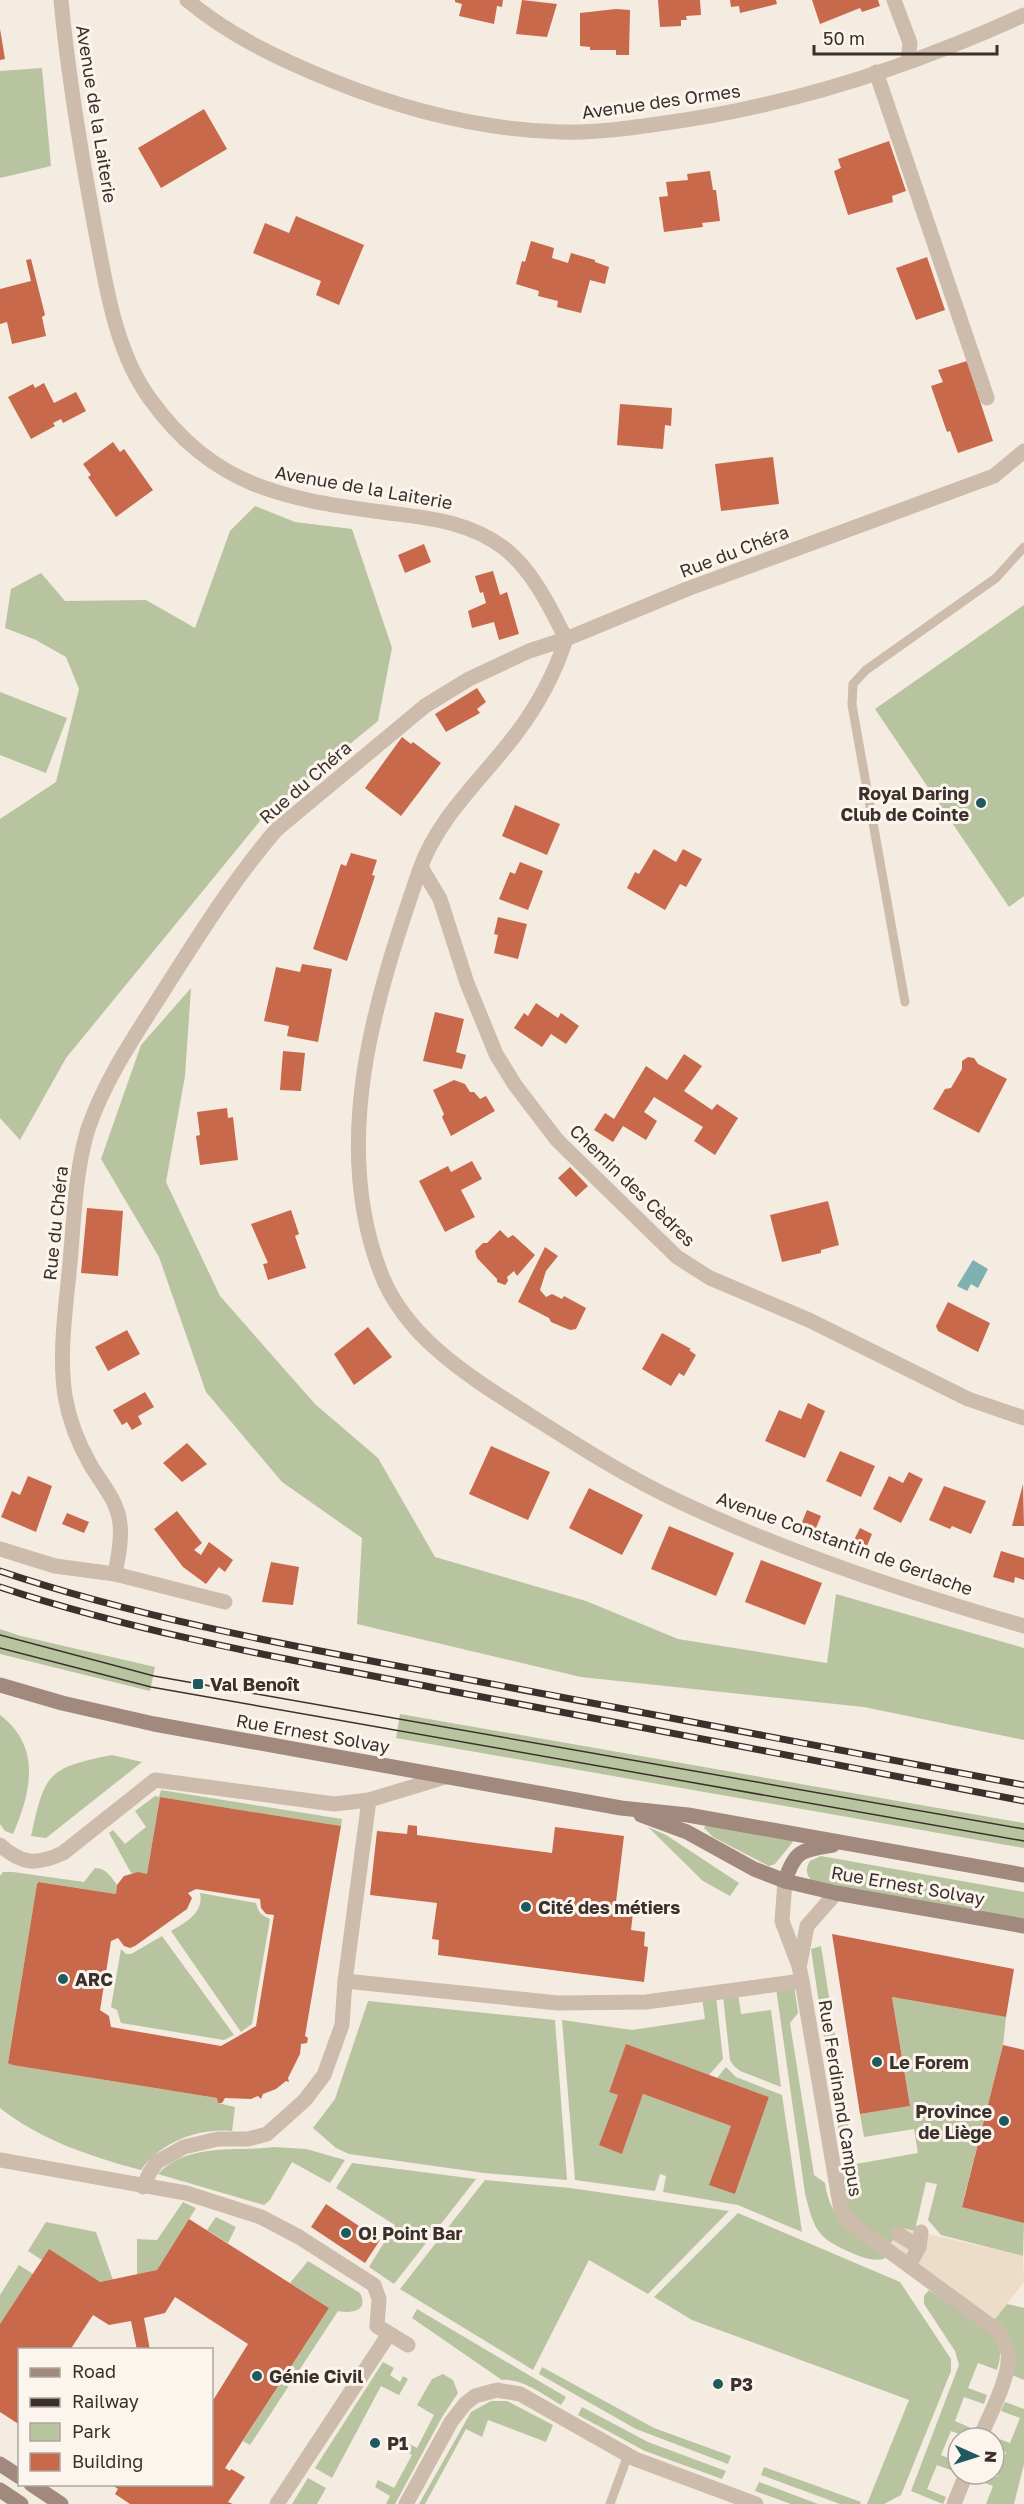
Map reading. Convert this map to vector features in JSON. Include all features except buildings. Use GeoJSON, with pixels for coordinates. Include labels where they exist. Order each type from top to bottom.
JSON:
{"type":"FeatureCollection","features":[{"type":"Feature","properties":{"kind":"street","name":"Avenue de la Laiterie"},"geometry":{"type":"LineString","coordinates":[[61,0],[79,135],[105,279],[125,351],[149,398],[193,447],[236,477],[260,488],[309,501],[439,519],[485,536],[504,549],[527,573],[548,604],[566,639]]}},
{"type":"Feature","properties":{"kind":"street","name":"Avenue des Ormes"},"geometry":{"type":"LineString","coordinates":[[187,0],[216,23],[248,42],[309,71],[370,96],[400,106],[456,119],[526,130],[600,131],[718,116],[776,104],[908,62],[966,41],[1024,15]]}},
{"type":"Feature","properties":{"kind":"street"},"geometry":{"type":"LineString","coordinates":[[894,0],[910,43],[908,62]]}},
{"type":"Feature","properties":{"kind":"street"},"geometry":{"type":"LineString","coordinates":[[876,72],[987,398]]}},
{"type":"Feature","properties":{"kind":"street","name":"Rue du Chéra"},"geometry":{"type":"LineString","coordinates":[[116,1574],[120,1524],[116,1506],[77,1438],[69,1414],[62,1369],[67,1288],[80,1163],[88,1131],[108,1082],[207,922],[276,830],[425,706],[470,679],[529,651],[566,639],[687,589],[994,476],[1024,451]]}},
{"type":"Feature","properties":{"kind":"street","name":"Avenue Constantin de Gerlache"},"geometry":{"type":"LineString","coordinates":[[566,639],[550,680],[518,732],[444,824],[430,846],[421,867],[373,1026],[363,1076],[358,1123],[358,1157],[364,1209],[381,1275],[418,1331],[454,1365],[614,1468],[677,1500],[786,1546],[946,1604],[1024,1626]]}},
{"type":"Feature","properties":{"kind":"street","name":"Chemin des Cèdres"},"geometry":{"type":"LineString","coordinates":[[421,867],[440,899],[466,983],[496,1054],[515,1085],[557,1140],[677,1257],[710,1278],[809,1320],[968,1399],[1024,1418]]}},
{"type":"Feature","properties":{"kind":"street"},"geometry":{"type":"LineString","coordinates":[[0,1548],[55,1566],[116,1574],[225,1602]]}},
{"type":"Feature","properties":{"kind":"street","name":"Rue Ernest Solvay"},"geometry":{"type":"LineString","coordinates":[[0,1685],[124,1718],[621,1808],[688,1815],[1024,1875]]}},
{"type":"Feature","properties":{"kind":"street"},"geometry":{"type":"LineString","coordinates":[[3,1853],[30,1862],[46,1861],[63,1853],[155,1780],[334,1804],[369,1800],[445,1777]]}},
{"type":"Feature","properties":{"kind":"street"},"geometry":{"type":"LineString","coordinates":[[143,2187],[158,2162],[184,2147],[218,2139],[239,2139],[267,2134],[305,2100],[324,2075],[342,2025],[345,1981],[369,1800]]}},
{"type":"Feature","properties":{"kind":"street","name":"Rue Ernest Solvay"},"geometry":{"type":"LineString","coordinates":[[621,1808],[687,1832],[754,1869],[785,1881],[836,1893],[1024,1926]]}},
{"type":"Feature","properties":{"kind":"street","name":"Rue Ernest Solvay"},"geometry":{"type":"LineString","coordinates":[[785,1881],[793,1860],[802,1850],[845,1843]]}},
{"type":"Feature","properties":{"kind":"street"},"geometry":{"type":"LineString","coordinates":[[785,1881],[782,1921],[801,1973]]}},
{"type":"Feature","properties":{"kind":"street"},"geometry":{"type":"LineString","coordinates":[[801,1973],[807,1926],[836,1893]]}},
{"type":"Feature","properties":{"kind":"street"},"geometry":{"type":"LineString","coordinates":[[345,1981],[492,1998],[558,2003],[646,2002],[801,1973]]}},
{"type":"Feature","properties":{"kind":"street","name":"Rue Ferdinand Campus"},"geometry":{"type":"LineString","coordinates":[[801,1973],[841,2211],[852,2224],[998,2331],[1007,2351],[1006,2373],[985,2426]]}},
{"type":"Feature","properties":{"kind":"street"},"geometry":{"type":"LineString","coordinates":[[0,2160],[186,2193],[261,2217],[299,2237],[374,2285],[379,2299],[377,2326],[408,2345]]}},
{"type":"Feature","properties":{"kind":"street"},"geometry":{"type":"LineString","coordinates":[[898,2234],[917,2246]]}},
{"type":"Feature","properties":{"kind":"street"},"geometry":{"type":"LineString","coordinates":[[277,2504],[389,2334]]}},
{"type":"Feature","properties":{"kind":"street"},"geometry":{"type":"LineString","coordinates":[[406,2504],[451,2422],[465,2404],[475,2396],[487,2391],[507,2390],[520,2394],[628,2455],[756,2504]]}},
{"type":"Feature","properties":{"kind":"street"},"geometry":{"type":"LineString","coordinates":[[0,2464],[18,2476]]}},
{"type":"Feature","properties":{"kind":"street"},"geometry":{"type":"LineString","coordinates":[[35,2486],[61,2504]]}},
{"type":"Feature","properties":{"kind":"street"},"geometry":{"type":"LineString","coordinates":[[954,2504],[961,2486]]}},
{"type":"Feature","properties":{"kind":"street"},"geometry":{"type":"LineString","coordinates":[[0,2490],[21,2504]]}},
{"type":"Feature","properties":{"kind":"lane"},"geometry":{"type":"LineString","coordinates":[[905,1002],[852,705],[853,684],[866,670],[996,578],[1024,547]]}},
{"type":"Feature","properties":{"kind":"lane"},"geometry":{"type":"LineString","coordinates":[[610,2504],[628,2455]]}},
{"type":"Feature","properties":{"kind":"green space"},"geometry":{"type":"Polygon","coordinates":[[[42,68],[51,166],[0,178],[0,71],[42,68]]]}},
{"type":"Feature","properties":{"kind":"green space"},"geometry":{"type":"Polygon","coordinates":[[[255,506],[295,522],[352,529],[392,648],[378,721],[269,810],[66,1058],[20,1140],[0,1118],[0,819],[56,782],[79,689],[66,657],[36,640],[5,628],[11,589],[41,573],[65,601],[146,600],[195,628],[230,531],[255,506]]]}},
{"type":"Feature","properties":{"kind":"green space","name":"Royal Daring Club de Cointe"},"geometry":{"type":"Polygon","coordinates":[[[1024,605],[1024,896],[1009,907],[875,709],[1024,605]]]}},
{"type":"Feature","properties":{"kind":"green space"},"geometry":{"type":"Polygon","coordinates":[[[0,692],[67,718],[46,773],[0,755],[0,692]]]}},
{"type":"Feature","properties":{"kind":"green space"},"geometry":{"type":"Polygon","coordinates":[[[191,988],[185,1076],[166,1182],[220,1296],[315,1404],[378,1458],[435,1557],[586,1601],[678,1639],[827,1663],[836,1594],[1024,1648],[1024,1740],[864,1707],[581,1677],[357,1624],[362,1538],[282,1482],[206,1392],[159,1257],[101,1159],[141,1045],[191,988]]]}},
{"type":"Feature","properties":{"kind":"green space"},"geometry":{"type":"Polygon","coordinates":[[[0,1629],[155,1667],[150,1691],[0,1654],[0,1629]]]}},
{"type":"Feature","properties":{"kind":"green space"},"geometry":{"type":"Polygon","coordinates":[[[400,1714],[1024,1823],[1024,1848],[396,1738],[400,1714]]]}},
{"type":"Feature","properties":{"kind":"green space"},"geometry":{"type":"Polygon","coordinates":[[[0,1715],[22,1741],[29,1771],[24,1802],[13,1834],[5,1831],[0,1824],[0,1715]]]}},
{"type":"Feature","properties":{"kind":"green space"},"geometry":{"type":"Polygon","coordinates":[[[112,1755],[142,1762],[46,1838],[31,1836],[41,1798],[53,1776],[74,1764],[112,1755]]]}},
{"type":"Feature","properties":{"kind":"green space"},"geometry":{"type":"Polygon","coordinates":[[[161,1790],[342,1819],[341,1826],[160,1797],[147,1874],[131,1873],[109,1833],[113,1830],[125,1844],[146,1827],[135,1811],[155,1796],[159,1797],[161,1790]]]}},
{"type":"Feature","properties":{"kind":"green space"},"geometry":{"type":"Polygon","coordinates":[[[706,1825],[793,1840],[775,1864],[769,1866],[713,1837],[704,1828],[706,1825]]]}},
{"type":"Feature","properties":{"kind":"green space"},"geometry":{"type":"Polygon","coordinates":[[[648,1827],[666,1835],[739,1883],[730,1896],[703,1881],[648,1827]]]}},
{"type":"Feature","properties":{"kind":"green space"},"geometry":{"type":"Polygon","coordinates":[[[821,1856],[1024,1892],[1024,1919],[813,1882],[807,1867],[810,1861],[821,1856]]]}},
{"type":"Feature","properties":{"kind":"green space"},"geometry":{"type":"Polygon","coordinates":[[[95,1868],[105,1871],[110,1876],[117,1885],[116,1894],[40,1882],[37,1885],[8,2062],[12,2065],[217,2098],[218,2103],[235,2107],[232,2131],[206,2132],[181,2139],[159,2152],[141,2170],[67,2146],[32,2129],[0,2108],[0,1876],[3,1872],[13,1872],[84,1882],[95,1868]]]}},
{"type":"Feature","properties":{"kind":"green space"},"geometry":{"type":"Polygon","coordinates":[[[200,1893],[256,1903],[260,1913],[270,1919],[252,2024],[241,2032],[171,1931],[197,1911],[201,1900],[200,1893]]]}},
{"type":"Feature","properties":{"kind":"green space"},"geometry":{"type":"Polygon","coordinates":[[[162,1936],[234,2035],[224,2040],[121,2023],[117,2010],[111,2007],[121,1949],[126,1954],[131,1954],[162,1936]]]}},
{"type":"Feature","properties":{"kind":"green space"},"geometry":{"type":"Polygon","coordinates":[[[821,1946],[837,2048],[832,2049],[825,2044],[811,1949],[821,1946]]]}},
{"type":"Feature","properties":{"kind":"green space"},"geometry":{"type":"Polygon","coordinates":[[[794,1985],[798,2013],[790,2023],[814,2175],[825,2183],[832,2208],[839,2218],[855,2234],[885,2257],[884,2259],[864,2258],[840,2248],[824,2237],[811,2216],[805,2193],[776,1988],[794,1985]]]}},
{"type":"Feature","properties":{"kind":"green space"},"geometry":{"type":"Polygon","coordinates":[[[738,1993],[741,2014],[771,2010],[781,2087],[740,2071],[730,2060],[723,1996],[738,1993]]]}},
{"type":"Feature","properties":{"kind":"green space"},"geometry":{"type":"Polygon","coordinates":[[[716,1996],[723,2059],[709,2075],[626,2045],[609,2092],[618,2095],[622,2154],[643,2094],[731,2126],[735,2194],[769,2097],[717,2078],[726,2067],[736,2077],[782,2095],[802,2232],[738,2205],[663,2192],[666,2176],[660,2174],[655,2191],[575,2180],[562,2020],[632,2030],[705,2019],[702,1998],[716,1996]]]}},
{"type":"Feature","properties":{"kind":"green space"},"geometry":{"type":"Polygon","coordinates":[[[892,1997],[1006,2017],[1003,2045],[962,2206],[1024,2223],[1023,2256],[941,2235],[928,2220],[937,2184],[926,2182],[915,2230],[898,2234],[890,2244],[860,2222],[847,2207],[839,2167],[918,2153],[914,2129],[864,2137],[860,2114],[910,2106],[892,1997]]]}},
{"type":"Feature","properties":{"kind":"green space"},"geometry":{"type":"Polygon","coordinates":[[[368,2001],[555,2020],[567,2180],[484,2173],[349,2154],[336,2148],[313,2128],[335,2099],[368,2001]]]}},
{"type":"Feature","properties":{"kind":"green space"},"geometry":{"type":"Polygon","coordinates":[[[841,2076],[849,2131],[839,2133],[831,2084],[841,2076]]]}},
{"type":"Feature","properties":{"kind":"green space"},"geometry":{"type":"Polygon","coordinates":[[[274,2147],[306,2149],[345,2160],[330,2183],[292,2162],[270,2200],[264,2205],[158,2174],[183,2157],[197,2153],[274,2147]]]}},
{"type":"Feature","properties":{"kind":"green space"},"geometry":{"type":"Polygon","coordinates":[[[352,2163],[476,2179],[394,2284],[369,2267],[395,2225],[336,2188],[352,2163]]]}},
{"type":"Feature","properties":{"kind":"green space"},"geometry":{"type":"Polygon","coordinates":[[[485,2180],[570,2188],[729,2211],[648,2294],[589,2260],[533,2370],[400,2289],[485,2180]]]}},
{"type":"Feature","properties":{"kind":"green space"},"geometry":{"type":"Polygon","coordinates":[[[183,2202],[196,2208],[157,2270],[137,2275],[137,2239],[157,2240],[183,2202]]]}},
{"type":"Feature","properties":{"kind":"green space"},"geometry":{"type":"Polygon","coordinates":[[[738,2213],[900,2282],[951,2359],[951,2371],[901,2495],[884,2504],[867,2504],[909,2400],[692,2320],[654,2297],[738,2213]]]}},
{"type":"Feature","properties":{"kind":"green space"},"geometry":{"type":"Polygon","coordinates":[[[216,2217],[236,2227],[228,2243],[207,2230],[216,2217]]]}},
{"type":"Feature","properties":{"kind":"green space"},"geometry":{"type":"Polygon","coordinates":[[[46,2222],[96,2232],[113,2280],[100,2282],[42,2260],[28,2251],[46,2222]]]}},
{"type":"Feature","properties":{"kind":"green space"},"geometry":{"type":"Polygon","coordinates":[[[308,2261],[360,2293],[362,2304],[358,2310],[338,2311],[250,2445],[243,2441],[329,2308],[290,2283],[308,2261]]]}},
{"type":"Feature","properties":{"kind":"green space"},"geometry":{"type":"Polygon","coordinates":[[[19,2265],[33,2274],[0,2324],[0,2295],[19,2265]]]}},
{"type":"Feature","properties":{"kind":"green space"},"geometry":{"type":"Polygon","coordinates":[[[929,2290],[985,2329],[997,2342],[1000,2353],[997,2370],[978,2363],[968,2388],[987,2395],[984,2404],[964,2397],[955,2421],[966,2426],[946,2426],[946,2443],[941,2455],[946,2457],[946,2468],[937,2465],[927,2489],[946,2497],[943,2504],[911,2491],[959,2365],[955,2351],[924,2304],[924,2296],[929,2290]]]}},
{"type":"Feature","properties":{"kind":"green space"},"geometry":{"type":"Polygon","coordinates":[[[1007,2304],[1024,2308],[1024,2380],[1012,2375],[994,2320],[1007,2304]]]}},
{"type":"Feature","properties":{"kind":"green space"},"geometry":{"type":"Polygon","coordinates":[[[417,2309],[566,2397],[561,2405],[525,2384],[502,2380],[412,2318],[417,2309]]]}},
{"type":"Feature","properties":{"kind":"green space"},"geometry":{"type":"Polygon","coordinates":[[[383,2362],[394,2368],[390,2375],[400,2382],[403,2376],[408,2379],[399,2395],[381,2386],[332,2478],[315,2468],[383,2362]]]}},
{"type":"Feature","properties":{"kind":"green space"},"geometry":{"type":"Polygon","coordinates":[[[542,2367],[654,2428],[731,2456],[728,2464],[636,2429],[539,2374],[542,2367]]]}},
{"type":"Feature","properties":{"kind":"green space"},"geometry":{"type":"Polygon","coordinates":[[[443,2374],[453,2380],[458,2393],[442,2417],[395,2504],[386,2504],[390,2496],[375,2487],[378,2480],[394,2488],[412,2455],[396,2446],[400,2439],[417,2448],[434,2415],[417,2405],[432,2379],[443,2374]]]}},
{"type":"Feature","properties":{"kind":"green space"},"geometry":{"type":"Polygon","coordinates":[[[491,2401],[507,2401],[553,2425],[546,2442],[488,2420],[482,2437],[466,2429],[425,2504],[419,2504],[471,2412],[491,2401]]]}},
{"type":"Feature","properties":{"kind":"green space"},"geometry":{"type":"Polygon","coordinates":[[[1005,2402],[1024,2409],[1024,2464],[1014,2504],[986,2504],[993,2486],[1006,2486],[1006,2442],[1010,2443],[1020,2418],[1001,2411],[1005,2402]]]}},
{"type":"Feature","properties":{"kind":"green space"},"geometry":{"type":"Polygon","coordinates":[[[582,2407],[648,2442],[726,2471],[722,2479],[645,2451],[578,2415],[582,2407]]]}},
{"type":"Feature","properties":{"kind":"green space"},"geometry":{"type":"Polygon","coordinates":[[[764,2467],[861,2502],[860,2504],[840,2504],[761,2475],[764,2467]]]}},
{"type":"Feature","properties":{"kind":"green space"},"geometry":{"type":"Polygon","coordinates":[[[308,2478],[326,2488],[317,2504],[292,2504],[308,2478]]]}},
{"type":"Feature","properties":{"kind":"green space"},"geometry":{"type":"Polygon","coordinates":[[[759,2482],[818,2504],[791,2504],[755,2491],[759,2482]]]}},
{"type":"Feature","properties":{"kind":"shaded area"},"geometry":{"type":"Polygon","coordinates":[[[903,2228],[1023,2256],[1024,2282],[994,2320],[890,2244],[903,2228]]]}},
{"type":"Feature","properties":{"kind":"water"},"geometry":{"type":"Polygon","coordinates":[[[973,1260],[988,1269],[978,1288],[971,1284],[967,1291],[957,1286],[973,1260]]]}},
{"type":"Feature","properties":{"kind":"tram line"},"geometry":{"type":"LineString","coordinates":[[0,1635],[154,1676],[1024,1829]]}},
{"type":"Feature","properties":{"kind":"tram line"},"geometry":{"type":"LineString","coordinates":[[0,1648],[151,1687],[1024,1841]]}},
{"type":"Feature","properties":{"kind":"railway"},"geometry":{"type":"LineString","coordinates":[[0,1571],[117,1606],[236,1634],[1024,1785]]}},
{"type":"Feature","properties":{"kind":"railway"},"geometry":{"type":"LineString","coordinates":[[0,1587],[112,1620],[226,1647],[1024,1801]]}},
{"type":"Feature","properties":{"kind":"place","name":"Royal Daring Club de Cointe"},"geometry":{"type":"Point","coordinates":[981,803]}},
{"type":"Feature","properties":{"kind":"place","name":"Val Benoît"},"geometry":{"type":"Point","coordinates":[198,1684]}},
{"type":"Feature","properties":{"kind":"place","name":"Cité des métiers"},"geometry":{"type":"Point","coordinates":[526,1907]}},
{"type":"Feature","properties":{"kind":"place","name":"ARC"},"geometry":{"type":"Point","coordinates":[63,1979]}},
{"type":"Feature","properties":{"kind":"place","name":"Le Forem"},"geometry":{"type":"Point","coordinates":[877,2062]}},
{"type":"Feature","properties":{"kind":"place","name":"Province de Liège"},"geometry":{"type":"Point","coordinates":[1004,2121]}},
{"type":"Feature","properties":{"kind":"place","name":"O! Point Bar"},"geometry":{"type":"Point","coordinates":[346,2233]}},
{"type":"Feature","properties":{"kind":"place","name":"Génie Civil"},"geometry":{"type":"Point","coordinates":[257,2376]}},
{"type":"Feature","properties":{"kind":"place","name":"P3"},"geometry":{"type":"Point","coordinates":[718,2384]}},
{"type":"Feature","properties":{"kind":"place","name":"P1"},"geometry":{"type":"Point","coordinates":[375,2443]}}]}
